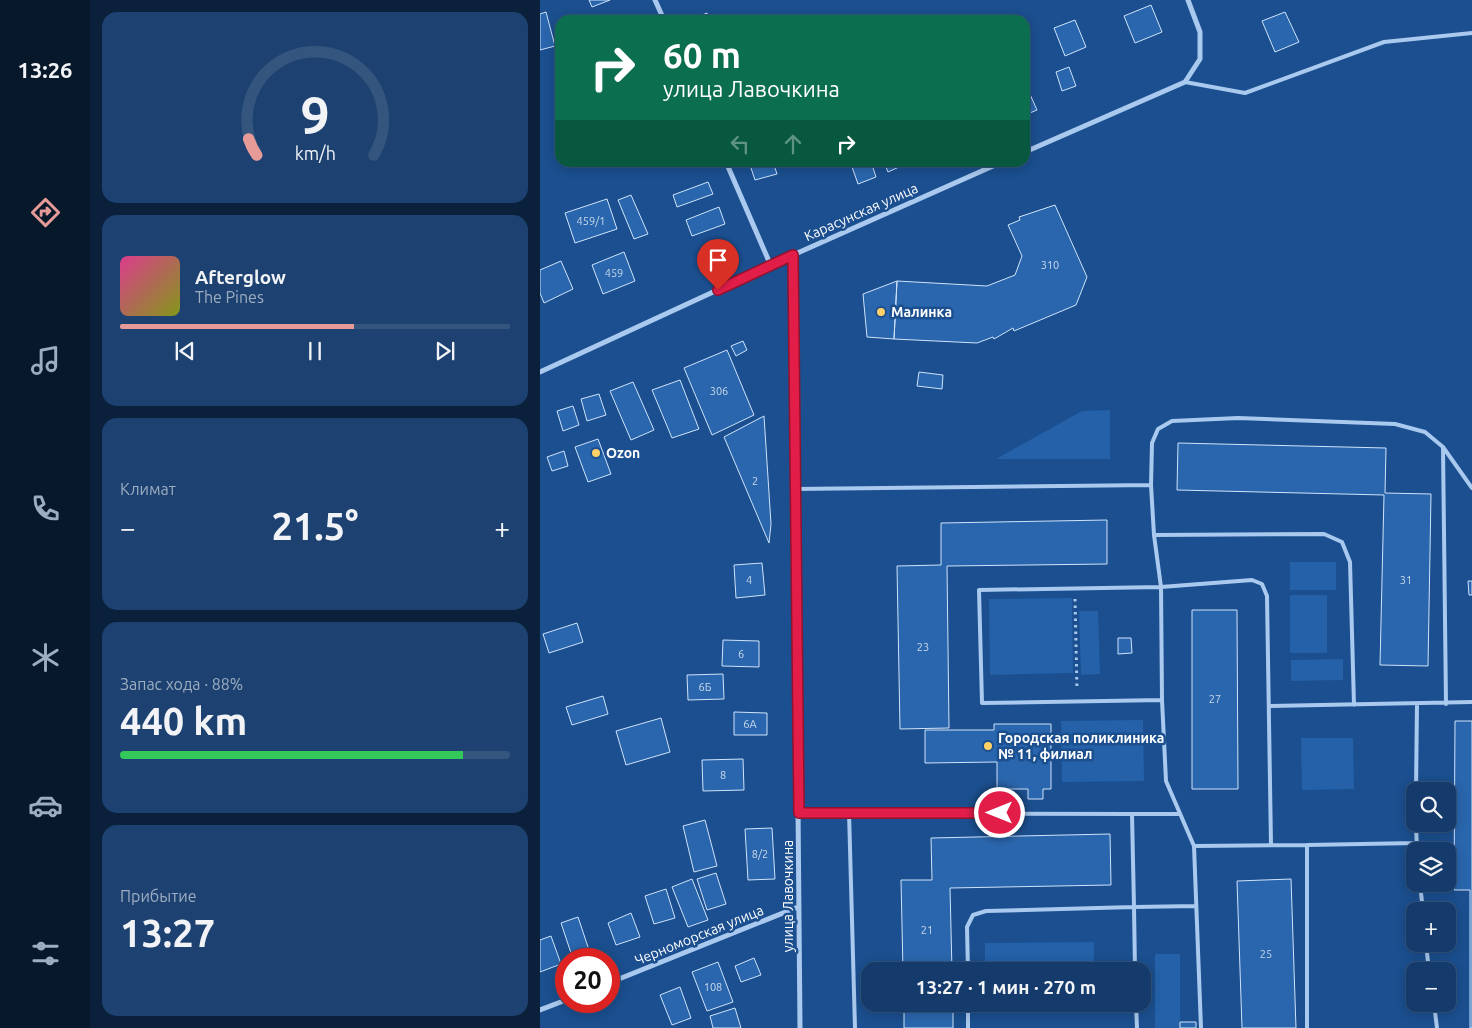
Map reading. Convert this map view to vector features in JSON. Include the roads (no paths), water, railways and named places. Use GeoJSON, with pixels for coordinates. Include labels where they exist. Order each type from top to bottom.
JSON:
{"type":"FeatureCollection","features":[{"type":"Feature","properties":{"kind":"street"},"geometry":{"type":"LineString","coordinates":[[655,0],[662,15]]}},
{"type":"Feature","properties":{"kind":"street"},"geometry":{"type":"LineString","coordinates":[[1030,150],[1185,82],[1200,59],[1200,32],[1188,0]]}},
{"type":"Feature","properties":{"kind":"street"},"geometry":{"type":"LineString","coordinates":[[728,167],[772,266]]}},
{"type":"Feature","properties":{"kind":"street","name":"Карасунская улица"},"geometry":{"type":"LineString","coordinates":[[540,372],[793,255],[991,167]]}},
{"type":"Feature","properties":{"kind":"street","name":"улица Лавочкина"},"geometry":{"type":"LineString","coordinates":[[793,255],[800,1028]]}},
{"type":"Feature","properties":{"kind":"street","name":"Черноморская улица"},"geometry":{"type":"LineString","coordinates":[[620,979],[798,907]]}},
{"type":"Feature","properties":{"kind":"street"},"geometry":{"type":"LineString","coordinates":[[540,1010],[555,1004]]}},
{"type":"Feature","properties":{"kind":"lane"},"geometry":{"type":"LineString","coordinates":[[1185,82],[1245,93],[1384,42],[1472,34]]}},
{"type":"Feature","properties":{"kind":"lane"},"geometry":{"type":"LineString","coordinates":[[1201,1028],[1194,846],[1166,781],[1162,700],[1161,587],[1154,535],[1151,485],[1152,443],[1158,428],[1172,421],[1238,418],[1395,424],[1425,432],[1443,447],[1472,488]]}},
{"type":"Feature","properties":{"kind":"lane"},"geometry":{"type":"LineString","coordinates":[[1443,447],[1446,704]]}},
{"type":"Feature","properties":{"kind":"lane"},"geometry":{"type":"LineString","coordinates":[[794,488],[1151,485]]}},
{"type":"Feature","properties":{"kind":"lane"},"geometry":{"type":"LineString","coordinates":[[1154,535],[1324,534],[1342,542],[1350,562],[1354,705]]}},
{"type":"Feature","properties":{"kind":"lane"},"geometry":{"type":"LineString","coordinates":[[1162,700],[982,703],[979,590],[1161,587],[1252,580],[1262,584],[1267,596],[1271,845]]}},
{"type":"Feature","properties":{"kind":"lane"},"geometry":{"type":"LineString","coordinates":[[1269,706],[1472,702]]}},
{"type":"Feature","properties":{"kind":"lane"},"geometry":{"type":"LineString","coordinates":[[1416,782],[1417,704]]}},
{"type":"Feature","properties":{"kind":"lane"},"geometry":{"type":"LineString","coordinates":[[849,812],[855,1028]]}},
{"type":"Feature","properties":{"kind":"lane"},"geometry":{"type":"LineString","coordinates":[[799,813],[1180,814]]}},
{"type":"Feature","properties":{"kind":"lane"},"geometry":{"type":"LineString","coordinates":[[1132,814],[1135,962]]}},
{"type":"Feature","properties":{"kind":"lane"},"geometry":{"type":"LineString","coordinates":[[1194,846],[1406,843]]}},
{"type":"Feature","properties":{"kind":"lane"},"geometry":{"type":"LineString","coordinates":[[1307,845],[1308,1028]]}},
{"type":"Feature","properties":{"kind":"lane"},"geometry":{"type":"LineString","coordinates":[[968,962],[968,927],[972,915],[986,911],[1196,906]]}},
{"type":"Feature","properties":{"kind":"lane"},"geometry":{"type":"LineString","coordinates":[[968,1012],[968,1028]]}},
{"type":"Feature","properties":{"kind":"lane"},"geometry":{"type":"LineString","coordinates":[[1136,1012],[1137,1028]]}},
{"type":"Feature","properties":{"kind":"lane"},"geometry":{"type":"LineString","coordinates":[[1435,1012],[1437,1028]]}},
{"type":"Feature","properties":{"kind":"place","name":"Малинка"},"geometry":{"type":"Point","coordinates":[881,312]}},
{"type":"Feature","properties":{"kind":"place","name":"Ozon"},"geometry":{"type":"Point","coordinates":[596,453]}},
{"type":"Feature","properties":{"kind":"place","name":"Городская поликлиника № 11, филиал"},"geometry":{"type":"Point","coordinates":[988,746]}}]}
